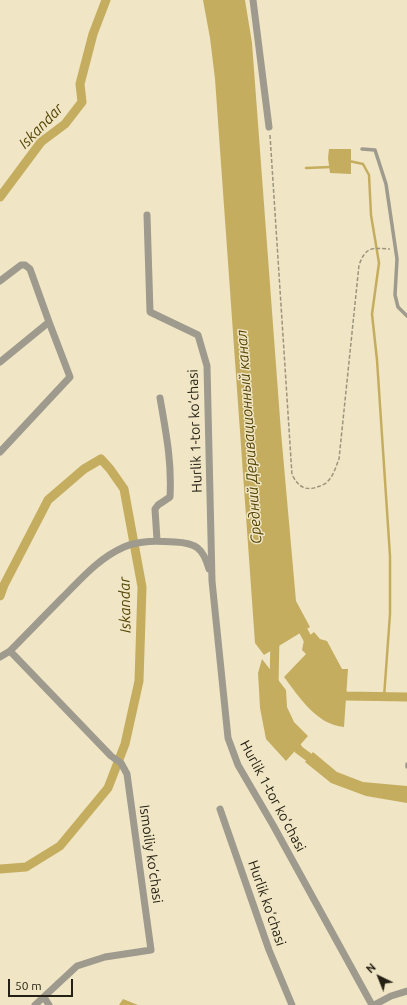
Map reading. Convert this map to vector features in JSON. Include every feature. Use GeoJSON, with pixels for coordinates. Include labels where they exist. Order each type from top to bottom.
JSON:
{"type":"FeatureCollection","features":[{"type":"Feature","properties":{"kind":"street"},"geometry":{"type":"LineString","coordinates":[[254,0],[269,127]]}},
{"type":"Feature","properties":{"kind":"street","name":"Hurlik 1-tor ko‘chasi"},"geometry":{"type":"LineString","coordinates":[[147,216],[150,312],[198,335],[207,366],[212,581],[228,738],[238,764],[373,1005],[407,990]]}},
{"type":"Feature","properties":{"kind":"street"},"geometry":{"type":"LineString","coordinates":[[0,281],[21,265],[25,265],[30,269],[48,322],[70,376],[0,452]]}},
{"type":"Feature","properties":{"kind":"street"},"geometry":{"type":"LineString","coordinates":[[0,362],[48,322]]}},
{"type":"Feature","properties":{"kind":"street","name":"Hurlik 1-tor ko‘chasi"},"geometry":{"type":"LineString","coordinates":[[157,540],[155,509],[158,505],[170,497],[171,474],[160,398]]}},
{"type":"Feature","properties":{"kind":"street","name":"Hurlik 1-tor ko‘chasi"},"geometry":{"type":"LineString","coordinates":[[0,657],[10,651],[88,571],[108,555],[126,546],[157,540],[183,542],[198,546],[206,557],[212,581]]}},
{"type":"Feature","properties":{"kind":"street","name":"Ismoiliy ko‘chasi"},"geometry":{"type":"LineString","coordinates":[[10,651],[111,756],[121,763],[127,774],[151,950],[105,957],[77,966],[44,997]]}},
{"type":"Feature","properties":{"kind":"street","name":"Hurlik ko‘chasi"},"geometry":{"type":"LineString","coordinates":[[220,809],[269,950],[292,1005]]}},
{"type":"Feature","properties":{"kind":"street"},"geometry":{"type":"LineString","coordinates":[[35,1005],[44,997],[49,1005]]}},
{"type":"Feature","properties":{"kind":"lane"},"geometry":{"type":"LineString","coordinates":[[362,148],[375,150],[386,184],[397,259],[394,295],[398,307],[407,316]]}},
{"type":"Feature","properties":{"kind":"path"},"geometry":{"type":"LineString","coordinates":[[269,127],[292,475],[298,485],[307,489],[316,488],[327,482],[334,473],[339,459],[359,265],[363,253],[371,248],[386,249]]}},
{"type":"Feature","properties":{"kind":"water","name":"Средний Деривационный канал"},"geometry":{"type":"Polygon","coordinates":[[[203,0],[245,0],[252,43],[281,432],[296,601],[310,627],[264,655],[255,643],[215,79],[210,38],[203,0]]]}},
{"type":"Feature","properties":{"kind":"water"},"geometry":{"type":"Polygon","coordinates":[[[329,149],[351,149],[351,174],[330,173],[328,158],[329,149]]]}},
{"type":"Feature","properties":{"kind":"water"},"geometry":{"type":"Polygon","coordinates":[[[314,632],[320,639],[327,641],[342,669],[348,669],[344,727],[334,725],[317,716],[302,701],[284,677],[306,654],[302,650],[304,640],[314,632]]]}},
{"type":"Feature","properties":{"kind":"water"},"geometry":{"type":"Polygon","coordinates":[[[262,659],[286,690],[287,707],[294,722],[308,736],[286,761],[266,739],[260,708],[258,673],[262,659]]]}},
{"type":"Feature","properties":{"kind":"water"},"geometry":{"type":"Polygon","coordinates":[[[313,752],[337,772],[363,782],[407,786],[407,803],[366,796],[331,783],[305,762],[313,752]]]}},
{"type":"Feature","properties":{"kind":"water"},"geometry":{"type":"Polygon","coordinates":[[[123,999],[138,1005],[119,1005],[123,999]]]}},
{"type":"Feature","properties":{"kind":"waterway","name":"Iskandar"},"geometry":{"type":"LineString","coordinates":[[0,197],[41,142],[65,124],[82,102],[80,84],[93,34],[106,0]]}},
{"type":"Feature","properties":{"kind":"waterway"},"geometry":{"type":"LineString","coordinates":[[349,161],[363,164],[369,175],[371,215],[379,263],[372,314],[377,360],[390,556],[390,614],[384,697]]}},
{"type":"Feature","properties":{"kind":"waterway"},"geometry":{"type":"LineString","coordinates":[[306,168],[331,167]]}},
{"type":"Feature","properties":{"kind":"waterway","name":"Iskandar"},"geometry":{"type":"LineString","coordinates":[[0,596],[4,585],[48,500],[84,469],[101,459],[124,489],[142,587],[139,681],[125,744],[108,788],[60,846],[26,867],[0,869]]}},
{"type":"Feature","properties":{"kind":"waterway"},"geometry":{"type":"LineString","coordinates":[[298,621],[312,647]]}},
{"type":"Feature","properties":{"kind":"waterway","name":"Средний Деривационный канал"},"geometry":{"type":"LineString","coordinates":[[274,686],[275,637]]}},
{"type":"Feature","properties":{"kind":"waterway"},"geometry":{"type":"LineString","coordinates":[[338,688],[345,696],[407,697]]}},
{"type":"Feature","properties":{"kind":"waterway","name":"Средний Деривационный канал"},"geometry":{"type":"LineString","coordinates":[[291,739],[299,750],[318,764]]}}]}
